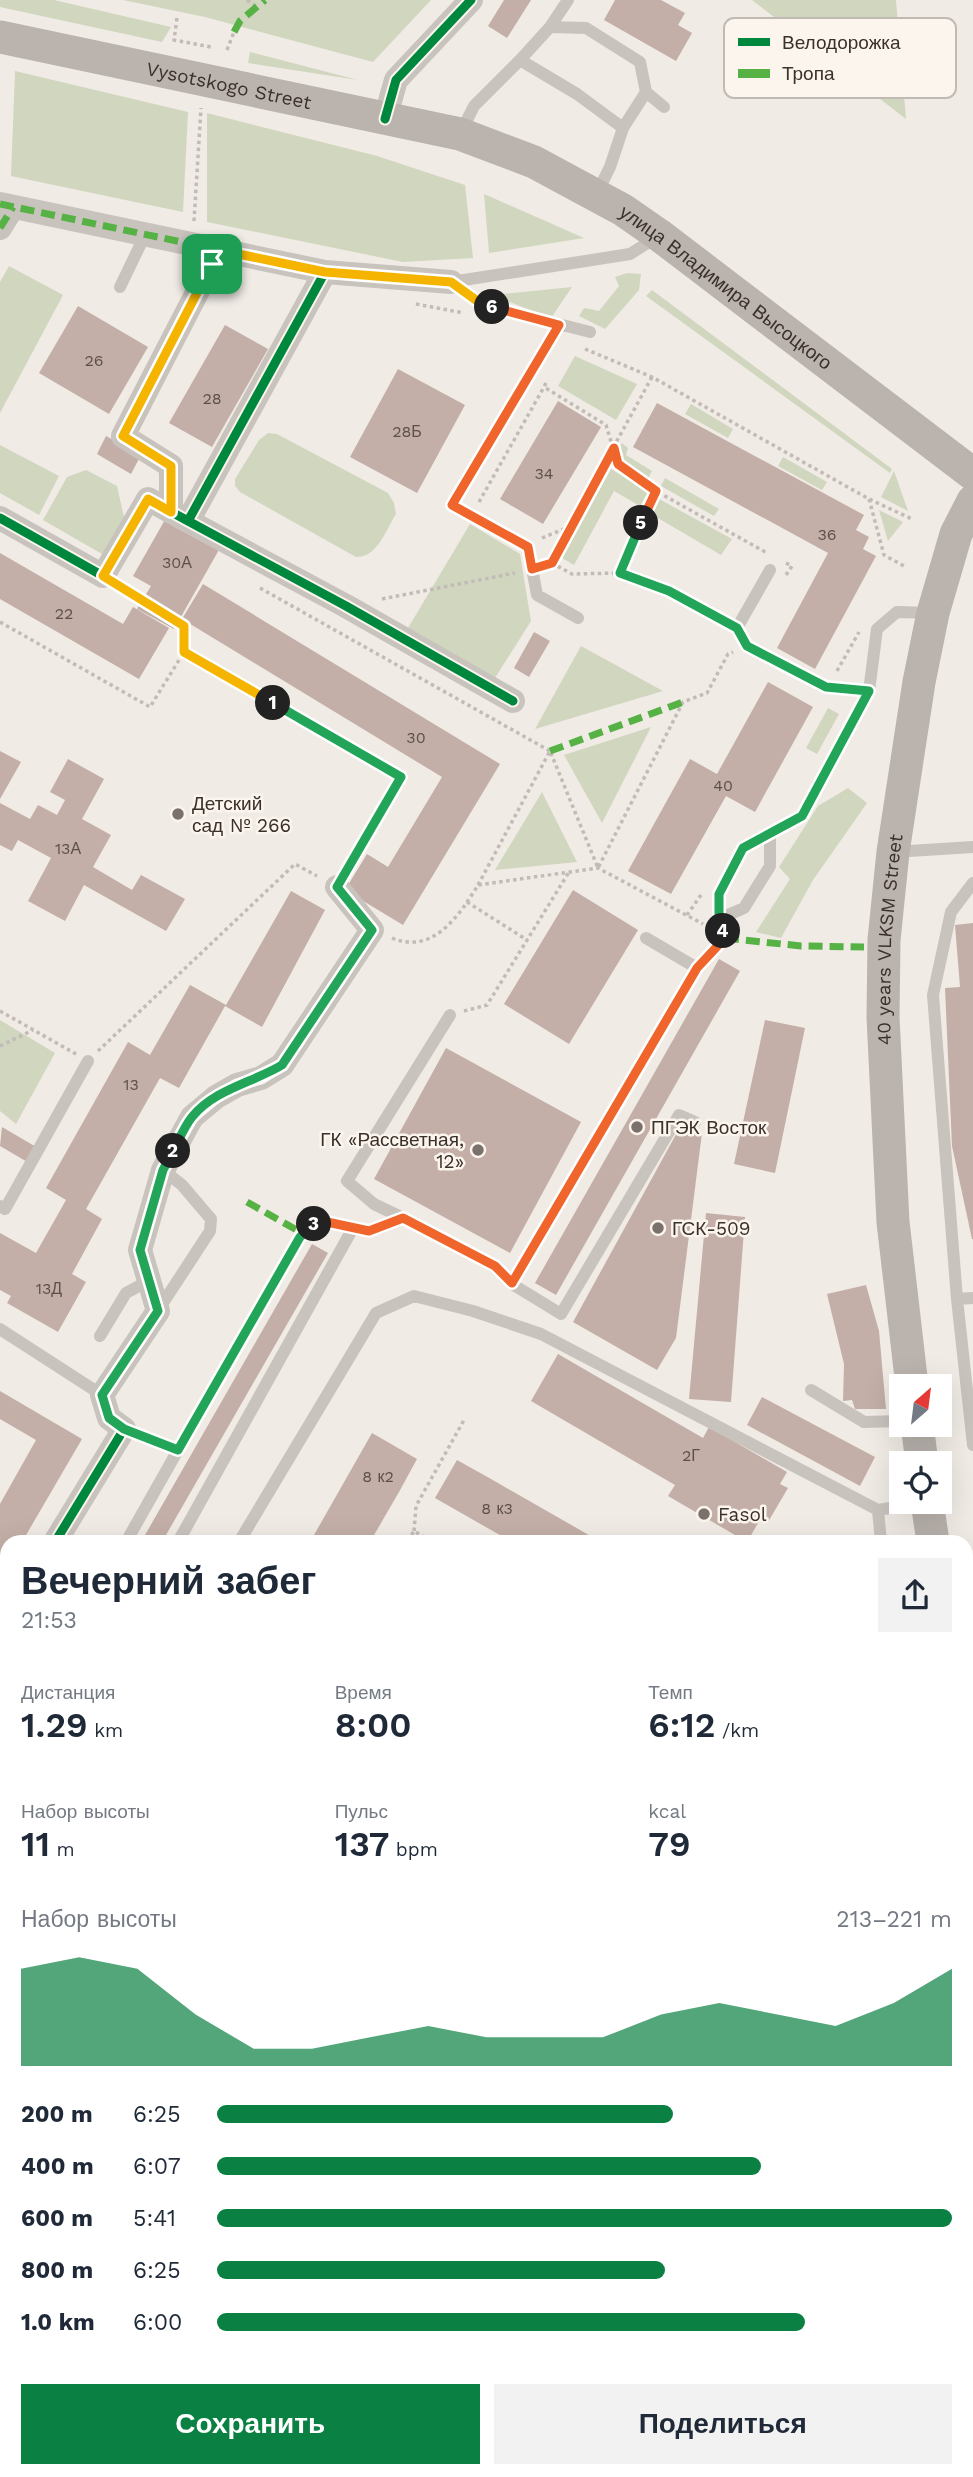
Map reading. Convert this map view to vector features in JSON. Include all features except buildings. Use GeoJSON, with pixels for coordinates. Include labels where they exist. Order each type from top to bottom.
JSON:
{"type":"FeatureCollection","features":[{"type":"Feature","properties":{"kind":"main road","name":"Vysotskogo Street"},"geometry":{"type":"LineString","coordinates":[[0,37],[460,134]]}},
{"type":"Feature","properties":{"kind":"main road","name":"улица Владимира Высоцкого"},"geometry":{"type":"LineString","coordinates":[[460,134],[534,162],[622,210],[973,474]]}},
{"type":"Feature","properties":{"kind":"main road","name":"40 years VLKSM Street"},"geometry":{"type":"LineString","coordinates":[[911,1374],[893,1222],[883,1017],[884,940],[893,852],[919,682],[933,613],[956,534],[973,501]]}},
{"type":"Feature","properties":{"kind":"main road"},"geometry":{"type":"LineString","coordinates":[[929,1514],[932,1535]]}},
{"type":"Feature","properties":{"kind":"street"},"geometry":{"type":"LineString","coordinates":[[385,119],[397,80],[471,0]]}},
{"type":"Feature","properties":{"kind":"street"},"geometry":{"type":"LineString","coordinates":[[0,228],[7,205],[325,272],[451,282]]}},
{"type":"Feature","properties":{"kind":"street"},"geometry":{"type":"LineString","coordinates":[[180,516],[171,466],[123,436],[219,250]]}},
{"type":"Feature","properties":{"kind":"street"},"geometry":{"type":"LineString","coordinates":[[180,516],[325,272]]}},
{"type":"Feature","properties":{"kind":"street"},"geometry":{"type":"LineString","coordinates":[[0,518],[103,576],[148,499],[346,606],[513,701]]}},
{"type":"Feature","properties":{"kind":"street"},"geometry":{"type":"LineString","coordinates":[[59,1535],[124,1429],[109,1418],[102,1395],[158,1311],[140,1250],[163,1170],[192,1117],[216,1097],[282,1065],[372,930],[337,887]]}},
{"type":"Feature","properties":{"kind":"lane"},"geometry":{"type":"LineString","coordinates":[[460,134],[474,106],[550,27],[568,0]]}},
{"type":"Feature","properties":{"kind":"lane"},"geometry":{"type":"LineString","coordinates":[[550,27],[586,28],[640,62],[646,92],[664,107]]}},
{"type":"Feature","properties":{"kind":"lane"},"geometry":{"type":"LineString","coordinates":[[520,60],[577,94],[623,128]]}},
{"type":"Feature","properties":{"kind":"lane"},"geometry":{"type":"LineString","coordinates":[[596,195],[610,167],[623,128],[646,92]]}},
{"type":"Feature","properties":{"kind":"lane"},"geometry":{"type":"LineString","coordinates":[[120,287],[145,235]]}},
{"type":"Feature","properties":{"kind":"lane"},"geometry":{"type":"LineString","coordinates":[[451,282],[630,254],[659,236]]}},
{"type":"Feature","properties":{"kind":"lane"},"geometry":{"type":"LineString","coordinates":[[451,282],[480,303],[590,332]]}},
{"type":"Feature","properties":{"kind":"lane"},"geometry":{"type":"LineString","coordinates":[[559,325],[452,505],[528,547],[537,595],[578,618]]}},
{"type":"Feature","properties":{"kind":"lane"},"geometry":{"type":"LineString","coordinates":[[770,570],[737,628],[747,646],[826,687],[869,691]]}},
{"type":"Feature","properties":{"kind":"lane"},"geometry":{"type":"LineString","coordinates":[[512,1283],[697,968],[725,938],[719,919],[719,894],[743,848],[802,816],[869,691],[877,629],[897,612],[933,613]]}},
{"type":"Feature","properties":{"kind":"lane"},"geometry":{"type":"LineString","coordinates":[[337,887],[401,777]]}},
{"type":"Feature","properties":{"kind":"lane"},"geometry":{"type":"LineString","coordinates":[[719,919],[744,908],[770,866],[770,834]]}},
{"type":"Feature","properties":{"kind":"lane"},"geometry":{"type":"LineString","coordinates":[[893,852],[973,847]]}},
{"type":"Feature","properties":{"kind":"lane"},"geometry":{"type":"LineString","coordinates":[[973,883],[951,912],[933,995],[957,1299],[973,1444]]}},
{"type":"Feature","properties":{"kind":"lane"},"geometry":{"type":"LineString","coordinates":[[646,938],[697,968]]}},
{"type":"Feature","properties":{"kind":"lane"},"geometry":{"type":"LineString","coordinates":[[450,1015],[347,1181],[374,1204],[495,1266],[512,1283],[561,1314],[679,1115],[695,1122]]}},
{"type":"Feature","properties":{"kind":"lane"},"geometry":{"type":"LineString","coordinates":[[0,1206],[5,1209],[88,1061]]}},
{"type":"Feature","properties":{"kind":"lane"},"geometry":{"type":"LineString","coordinates":[[158,1311],[210,1231],[211,1219],[182,1185],[163,1170]]}},
{"type":"Feature","properties":{"kind":"lane"},"geometry":{"type":"LineString","coordinates":[[130,1535],[302,1233],[312,1224],[327,1222],[369,1231],[403,1218]]}},
{"type":"Feature","properties":{"kind":"lane"},"geometry":{"type":"LineString","coordinates":[[182,1535],[353,1228]]}},
{"type":"Feature","properties":{"kind":"lane"},"geometry":{"type":"LineString","coordinates":[[100,1336],[126,1293],[149,1280]]}},
{"type":"Feature","properties":{"kind":"lane"},"geometry":{"type":"LineString","coordinates":[[243,1535],[376,1313],[414,1296],[473,1311],[541,1334],[878,1510],[889,1508]]}},
{"type":"Feature","properties":{"kind":"lane"},"geometry":{"type":"LineString","coordinates":[[957,1299],[973,1298]]}},
{"type":"Feature","properties":{"kind":"lane"},"geometry":{"type":"LineString","coordinates":[[0,1329],[102,1395]]}},
{"type":"Feature","properties":{"kind":"lane"},"geometry":{"type":"LineString","coordinates":[[811,1390],[864,1422],[889,1421]]}},
{"type":"Feature","properties":{"kind":"lane"},"geometry":{"type":"LineString","coordinates":[[124,1429],[178,1450]]}},
{"type":"Feature","properties":{"kind":"lane"},"geometry":{"type":"LineString","coordinates":[[878,1510],[880,1535]]}},
{"type":"Feature","properties":{"kind":"path"},"geometry":{"type":"LineString","coordinates":[[247,0],[257,7]]}},
{"type":"Feature","properties":{"kind":"path"},"geometry":{"type":"LineString","coordinates":[[177,18],[174,40],[211,47]]}},
{"type":"Feature","properties":{"kind":"path"},"geometry":{"type":"LineString","coordinates":[[227,50],[234,32]]}},
{"type":"Feature","properties":{"kind":"path"},"geometry":{"type":"LineString","coordinates":[[194,217],[201,108]]}},
{"type":"Feature","properties":{"kind":"path"},"geometry":{"type":"LineString","coordinates":[[478,505],[549,375]]}},
{"type":"Feature","properties":{"kind":"path"},"geometry":{"type":"LineString","coordinates":[[312,616],[346,606],[552,563],[652,377]]}},
{"type":"Feature","properties":{"kind":"path"},"geometry":{"type":"LineString","coordinates":[[544,387],[606,425],[618,464],[656,491],[769,554]]}},
{"type":"Feature","properties":{"kind":"path"},"geometry":{"type":"LineString","coordinates":[[620,573],[656,491]]}},
{"type":"Feature","properties":{"kind":"path"},"geometry":{"type":"LineString","coordinates":[[904,566],[884,555],[869,499],[912,519]]}},
{"type":"Feature","properties":{"kind":"path"},"geometry":{"type":"LineString","coordinates":[[537,540],[572,526]]}},
{"type":"Feature","properties":{"kind":"path"},"geometry":{"type":"LineString","coordinates":[[544,552],[552,563],[572,574],[620,573],[669,591],[737,628]]}},
{"type":"Feature","properties":{"kind":"path"},"geometry":{"type":"LineString","coordinates":[[780,560],[792,566],[785,577]]}},
{"type":"Feature","properties":{"kind":"path"},"geometry":{"type":"LineString","coordinates":[[0,622],[150,707],[184,652],[184,626],[103,576]]}},
{"type":"Feature","properties":{"kind":"path"},"geometry":{"type":"LineString","coordinates":[[598,868],[683,702],[707,693],[728,654],[747,646]]}},
{"type":"Feature","properties":{"kind":"path"},"geometry":{"type":"LineString","coordinates":[[184,652],[401,777]]}},
{"type":"Feature","properties":{"kind":"path"},"geometry":{"type":"LineString","coordinates":[[372,930],[406,944],[443,933],[478,885],[550,751],[598,868]]}},
{"type":"Feature","properties":{"kind":"path"},"geometry":{"type":"LineString","coordinates":[[0,1011],[88,1061],[295,864],[337,887]]}},
{"type":"Feature","properties":{"kind":"path"},"geometry":{"type":"LineString","coordinates":[[478,885],[598,868],[725,938]]}},
{"type":"Feature","properties":{"kind":"path"},"geometry":{"type":"LineString","coordinates":[[450,1015],[486,1005],[569,872]]}},
{"type":"Feature","properties":{"kind":"path"},"geometry":{"type":"LineString","coordinates":[[687,915],[709,883]]}},
{"type":"Feature","properties":{"kind":"path"},"geometry":{"type":"LineString","coordinates":[[467,902],[527,940]]}},
{"type":"Feature","properties":{"kind":"path"},"geometry":{"type":"LineString","coordinates":[[0,1046],[33,1030]]}},
{"type":"Feature","properties":{"kind":"path"},"geometry":{"type":"LineString","coordinates":[[412,1535],[416,1506],[464,1420]]}},
{"type":"Feature","properties":{"kind":"path"},"geometry":{"type":"LineString","coordinates":[[414,1531],[421,1535]]}},
{"type":"Feature","properties":{"kind":"green space"},"geometry":{"type":"Polygon","coordinates":[[[0,0],[54,0],[171,27],[162,42],[0,7],[0,0]]]}},
{"type":"Feature","properties":{"kind":"green space"},"geometry":{"type":"Polygon","coordinates":[[[123,0],[431,0],[373,62],[205,17],[123,0]]]}},
{"type":"Feature","properties":{"kind":"green space"},"geometry":{"type":"Polygon","coordinates":[[[752,0],[896,0],[898,18],[775,18],[752,0]]]}},
{"type":"Feature","properties":{"kind":"green space"},"geometry":{"type":"Polygon","coordinates":[[[250,52],[358,80],[248,63],[250,52]]]}},
{"type":"Feature","properties":{"kind":"green space"},"geometry":{"type":"Polygon","coordinates":[[[15,71],[188,112],[183,212],[11,176],[15,71]]]}},
{"type":"Feature","properties":{"kind":"green space"},"geometry":{"type":"Polygon","coordinates":[[[879,98],[904,98],[906,119],[879,98]]]}},
{"type":"Feature","properties":{"kind":"green space"},"geometry":{"type":"Polygon","coordinates":[[[207,113],[377,156],[465,185],[473,258],[403,262],[207,222],[207,113]]]}},
{"type":"Feature","properties":{"kind":"green space"},"geometry":{"type":"Polygon","coordinates":[[[484,194],[584,238],[489,253],[484,194]]]}},
{"type":"Feature","properties":{"kind":"green space"},"geometry":{"type":"Polygon","coordinates":[[[9,266],[63,295],[0,413],[0,282],[9,266]]]}},
{"type":"Feature","properties":{"kind":"green space"},"geometry":{"type":"Polygon","coordinates":[[[627,273],[641,274],[639,290],[605,329],[579,316],[584,308],[599,311],[619,286],[615,277],[627,273]]]}},
{"type":"Feature","properties":{"kind":"green space"},"geometry":{"type":"Polygon","coordinates":[[[572,287],[551,318],[492,295],[572,287]]]}},
{"type":"Feature","properties":{"kind":"green space"},"geometry":{"type":"Polygon","coordinates":[[[652,290],[892,469],[890,473],[646,296],[652,290]]]}},
{"type":"Feature","properties":{"kind":"green space"},"geometry":{"type":"Polygon","coordinates":[[[575,356],[637,384],[616,420],[558,386],[575,356]]]}},
{"type":"Feature","properties":{"kind":"green space"},"geometry":{"type":"Polygon","coordinates":[[[691,404],[733,429],[728,438],[685,414],[691,404]]]}},
{"type":"Feature","properties":{"kind":"green space"},"geometry":{"type":"Polygon","coordinates":[[[268,433],[277,434],[388,493],[396,514],[370,553],[356,557],[240,492],[235,486],[235,479],[259,440],[268,433]]]}},
{"type":"Feature","properties":{"kind":"green space"},"geometry":{"type":"Polygon","coordinates":[[[622,443],[628,448],[626,455],[652,471],[648,479],[624,460],[619,448],[622,443]]]}},
{"type":"Feature","properties":{"kind":"green space"},"geometry":{"type":"Polygon","coordinates":[[[0,445],[59,476],[39,515],[0,493],[0,445]]]}},
{"type":"Feature","properties":{"kind":"green space"},"geometry":{"type":"Polygon","coordinates":[[[783,457],[827,482],[822,490],[778,466],[783,457]]]}},
{"type":"Feature","properties":{"kind":"green space"},"geometry":{"type":"Polygon","coordinates":[[[611,469],[648,492],[640,506],[614,491],[574,565],[562,558],[611,469]]]}},
{"type":"Feature","properties":{"kind":"green space"},"geometry":{"type":"Polygon","coordinates":[[[86,470],[117,486],[126,526],[109,558],[43,520],[67,477],[86,470]]]}},
{"type":"Feature","properties":{"kind":"green space"},"geometry":{"type":"Polygon","coordinates":[[[894,471],[908,511],[881,497],[894,471]]]}},
{"type":"Feature","properties":{"kind":"green space"},"geometry":{"type":"Polygon","coordinates":[[[665,478],[719,509],[714,516],[661,486],[665,478]]]}},
{"type":"Feature","properties":{"kind":"green space"},"geometry":{"type":"Polygon","coordinates":[[[659,499],[732,539],[721,555],[651,514],[659,499]]]}},
{"type":"Feature","properties":{"kind":"green space"},"geometry":{"type":"Polygon","coordinates":[[[879,510],[903,522],[888,541],[879,510]]]}},
{"type":"Feature","properties":{"kind":"green space"},"geometry":{"type":"Polygon","coordinates":[[[470,524],[520,554],[531,621],[495,678],[408,628],[470,524]]]}},
{"type":"Feature","properties":{"kind":"green space"},"geometry":{"type":"Polygon","coordinates":[[[581,646],[663,691],[535,729],[581,646]]]}},
{"type":"Feature","properties":{"kind":"green space"},"geometry":{"type":"Polygon","coordinates":[[[828,708],[839,714],[817,754],[806,748],[828,708]]]}},
{"type":"Feature","properties":{"kind":"green space"},"geometry":{"type":"Polygon","coordinates":[[[651,727],[602,823],[564,755],[651,727]]]}},
{"type":"Feature","properties":{"kind":"green space"},"geometry":{"type":"Polygon","coordinates":[[[848,788],[867,803],[813,880],[781,938],[756,932],[790,879],[779,867],[818,806],[848,788]]]}},
{"type":"Feature","properties":{"kind":"green space"},"geometry":{"type":"Polygon","coordinates":[[[542,792],[577,862],[495,870],[542,792]]]}},
{"type":"Feature","properties":{"kind":"green space"},"geometry":{"type":"Polygon","coordinates":[[[0,1020],[55,1053],[16,1124],[0,1111],[0,1020]]]}},
{"type":"Feature","properties":{"kind":"marked path"},"geometry":{"type":"LineString","coordinates":[[234,32],[240,21],[265,0]]}},
{"type":"Feature","properties":{"kind":"marked path"},"geometry":{"type":"LineString","coordinates":[[0,204],[325,272],[451,282]]}},
{"type":"Feature","properties":{"kind":"marked path"},"geometry":{"type":"LineString","coordinates":[[0,228],[13,207]]}},
{"type":"Feature","properties":{"kind":"marked path"},"geometry":{"type":"LineString","coordinates":[[171,512],[171,466],[123,436],[219,250]]}},
{"type":"Feature","properties":{"kind":"marked path"},"geometry":{"type":"LineString","coordinates":[[550,751],[683,702]]}},
{"type":"Feature","properties":{"kind":"marked path"},"geometry":{"type":"LineString","coordinates":[[725,938],[801,946],[864,947]]}},
{"type":"Feature","properties":{"kind":"marked path"},"geometry":{"type":"LineString","coordinates":[[247,1202],[302,1233]]}},
{"type":"Feature","properties":{"kind":"cycle path"},"geometry":{"type":"LineString","coordinates":[[385,119],[396,80],[471,0]]}},
{"type":"Feature","properties":{"kind":"cycle path"},"geometry":{"type":"LineString","coordinates":[[0,518],[103,576],[148,499],[188,521],[325,272]]}},
{"type":"Feature","properties":{"kind":"cycle path"},"geometry":{"type":"LineString","coordinates":[[188,521],[346,606],[513,701]]}},
{"type":"Feature","properties":{"kind":"cycle path"},"geometry":{"type":"LineString","coordinates":[[59,1535],[124,1429],[109,1418],[102,1395],[158,1311],[140,1250],[163,1170],[192,1117],[216,1097],[237,1085],[261,1078],[282,1065],[372,930],[337,887]]}},
{"type":"Feature","properties":{"kind":"place","name":"Детский сад № 266"},"geometry":{"type":"Point","coordinates":[178,814]}},
{"type":"Feature","properties":{"kind":"place","name":"ПГЭК Восток"},"geometry":{"type":"Point","coordinates":[637,1127]}},
{"type":"Feature","properties":{"kind":"place","name":"ГК «Рассветная, 12»"},"geometry":{"type":"Point","coordinates":[478,1150]}},
{"type":"Feature","properties":{"kind":"place","name":"ГСК-509"},"geometry":{"type":"Point","coordinates":[658,1228]}},
{"type":"Feature","properties":{"kind":"place","name":"Fasol"},"geometry":{"type":"Point","coordinates":[704,1514]}},
{"type":"Feature","properties":{"kind":"route"},"geometry":{"type":"LineString","coordinates":[[219,250],[325,272],[451,282],[480,303],[559,325],[452,505],[528,547],[532,569],[552,563],[614,448],[618,464],[656,491],[620,573],[669,591],[737,628],[747,646],[826,687],[869,691],[802,816],[743,848],[719,894],[719,919],[725,938],[697,968],[512,1283],[495,1266],[403,1218],[369,1231],[327,1222],[312,1224],[302,1233],[178,1450],[124,1429],[109,1418],[102,1395],[158,1311],[140,1250],[163,1170],[192,1117],[216,1097],[282,1065],[372,930],[337,887],[401,777],[184,652],[184,626],[103,576],[148,499],[171,512],[171,466],[123,436],[212,264],[219,250]]}}]}
